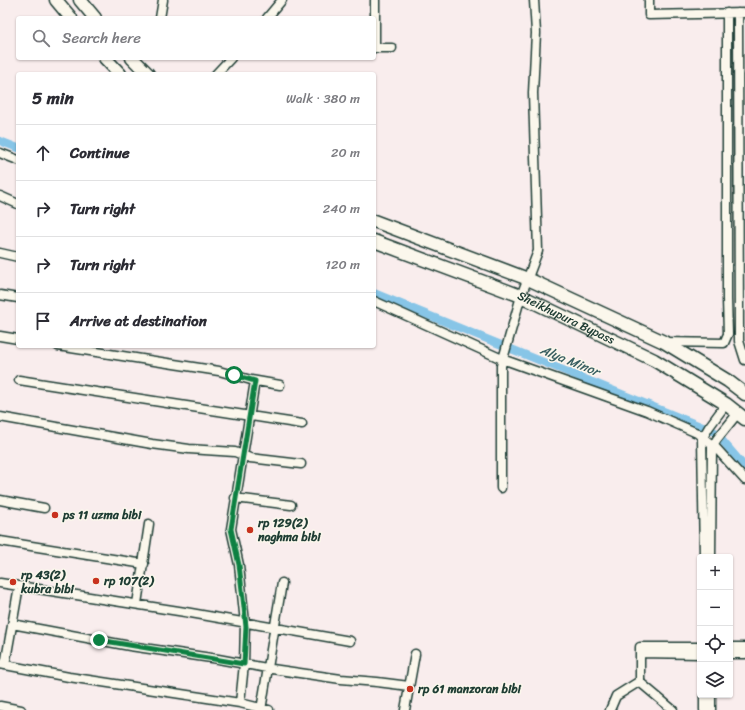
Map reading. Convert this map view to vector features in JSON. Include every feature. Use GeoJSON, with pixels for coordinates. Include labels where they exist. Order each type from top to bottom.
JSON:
{"type":"FeatureCollection","features":[{"type":"Feature","properties":{"kind":"highway"},"geometry":{"type":"LineString","coordinates":[[56,0],[69,16]]}},
{"type":"Feature","properties":{"kind":"highway"},"geometry":{"type":"LineString","coordinates":[[80,0],[93,16]]}},
{"type":"Feature","properties":{"kind":"highway"},"geometry":{"type":"LineString","coordinates":[[107,60],[118,72]]}},
{"type":"Feature","properties":{"kind":"highway"},"geometry":{"type":"LineString","coordinates":[[135,60],[146,72]]}},
{"type":"Feature","properties":{"kind":"highway","name":"Sheikhupura Bypass"},"geometry":{"type":"LineString","coordinates":[[376,222],[528,279],[664,342],[728,381],[745,394]]}},
{"type":"Feature","properties":{"kind":"highway","name":"Sheikhupura Bypass"},"geometry":{"type":"LineString","coordinates":[[376,242],[521,296],[654,360],[726,404],[742,416]]}},
{"type":"Feature","properties":{"kind":"street"},"geometry":{"type":"LineString","coordinates":[[160,16],[163,0]]}},
{"type":"Feature","properties":{"kind":"street"},"geometry":{"type":"LineString","coordinates":[[269,16],[282,0]]}},
{"type":"Feature","properties":{"kind":"street"},"geometry":{"type":"LineString","coordinates":[[375,0],[375,16]]}},
{"type":"Feature","properties":{"kind":"street"},"geometry":{"type":"LineString","coordinates":[[501,488],[500,375],[502,359],[521,296],[538,251],[533,93],[536,32],[534,0]]}},
{"type":"Feature","properties":{"kind":"street"},"geometry":{"type":"LineString","coordinates":[[649,0],[649,15],[741,13],[739,341],[745,360]]}},
{"type":"Feature","properties":{"kind":"street"},"geometry":{"type":"LineString","coordinates":[[664,342],[724,342],[728,334],[726,299],[726,13]]}},
{"type":"Feature","properties":{"kind":"street"},"geometry":{"type":"LineString","coordinates":[[376,48],[392,48]]}},
{"type":"Feature","properties":{"kind":"street"},"geometry":{"type":"LineString","coordinates":[[218,72],[229,60]]}},
{"type":"Feature","properties":{"kind":"street"},"geometry":{"type":"LineString","coordinates":[[0,153],[16,159]]}},
{"type":"Feature","properties":{"kind":"street"},"geometry":{"type":"LineString","coordinates":[[0,196],[16,203]]}},
{"type":"Feature","properties":{"kind":"street"},"geometry":{"type":"LineString","coordinates":[[0,253],[16,256]]}},
{"type":"Feature","properties":{"kind":"street"},"geometry":{"type":"LineString","coordinates":[[0,295],[16,298]]}},
{"type":"Feature","properties":{"kind":"street"},"geometry":{"type":"LineString","coordinates":[[376,302],[502,359],[647,411],[697,433],[706,432],[716,440],[745,480]]}},
{"type":"Feature","properties":{"kind":"street"},"geometry":{"type":"LineString","coordinates":[[0,336],[16,340]]}},
{"type":"Feature","properties":{"kind":"street"},"geometry":{"type":"LineString","coordinates":[[71,348],[219,371],[255,381],[280,385]]}},
{"type":"Feature","properties":{"kind":"street"},"geometry":{"type":"LineString","coordinates":[[18,380],[302,424]]}},
{"type":"Feature","properties":{"kind":"street"},"geometry":{"type":"LineString","coordinates":[[240,703],[244,664],[245,623],[239,565],[231,529],[255,381]]}},
{"type":"Feature","properties":{"kind":"street"},"geometry":{"type":"LineString","coordinates":[[704,554],[706,432],[726,404]]}},
{"type":"Feature","properties":{"kind":"street"},"geometry":{"type":"LineString","coordinates":[[711,554],[716,440],[742,416]]}},
{"type":"Feature","properties":{"kind":"street"},"geometry":{"type":"LineString","coordinates":[[0,418],[152,444],[230,452],[250,458],[301,464]]}},
{"type":"Feature","properties":{"kind":"street"},"geometry":{"type":"LineString","coordinates":[[236,498],[291,505]]}},
{"type":"Feature","properties":{"kind":"street"},"geometry":{"type":"LineString","coordinates":[[0,500],[44,508]]}},
{"type":"Feature","properties":{"kind":"street"},"geometry":{"type":"LineString","coordinates":[[137,604],[149,524]]}},
{"type":"Feature","properties":{"kind":"street"},"geometry":{"type":"LineString","coordinates":[[0,541],[144,564]]}},
{"type":"Feature","properties":{"kind":"street"},"geometry":{"type":"LineString","coordinates":[[0,583],[137,604],[350,641]]}},
{"type":"Feature","properties":{"kind":"street"},"geometry":{"type":"LineString","coordinates":[[19,586],[2,665],[69,677],[240,703],[264,709],[268,669],[282,583]]}},
{"type":"Feature","properties":{"kind":"street"},"geometry":{"type":"LineString","coordinates":[[12,624],[130,646],[218,659],[268,669],[409,686]]}},
{"type":"Feature","properties":{"kind":"street"},"geometry":{"type":"LineString","coordinates":[[673,710],[640,681],[640,647],[697,647]]}},
{"type":"Feature","properties":{"kind":"street"},"geometry":{"type":"LineString","coordinates":[[733,647],[745,647]]}},
{"type":"Feature","properties":{"kind":"street"},"geometry":{"type":"LineString","coordinates":[[640,653],[697,654]]}},
{"type":"Feature","properties":{"kind":"street"},"geometry":{"type":"LineString","coordinates":[[405,710],[415,654]]}},
{"type":"Feature","properties":{"kind":"street"},"geometry":{"type":"LineString","coordinates":[[733,654],[745,654]]}},
{"type":"Feature","properties":{"kind":"street"},"geometry":{"type":"LineString","coordinates":[[610,710],[616,696],[640,681]]}},
{"type":"Feature","properties":{"kind":"street"},"geometry":{"type":"LineString","coordinates":[[704,698],[704,710]]}},
{"type":"Feature","properties":{"kind":"street"},"geometry":{"type":"LineString","coordinates":[[710,710],[711,698]]}},
{"type":"Feature","properties":{"kind":"street"},"geometry":{"type":"LineString","coordinates":[[0,706],[21,710]]}},
{"type":"Feature","properties":{"kind":"waterway","name":"Alya Minor"},"geometry":{"type":"LineString","coordinates":[[0,141],[16,147]]}},
{"type":"Feature","properties":{"kind":"waterway","name":"Alya Minor"},"geometry":{"type":"LineString","coordinates":[[376,294],[715,432],[745,467]]}},
{"type":"Feature","properties":{"kind":"place","name":"ps 11 uzma bibi"},"geometry":{"type":"Point","coordinates":[55,515]}},
{"type":"Feature","properties":{"kind":"place","name":"rp 129(2) naghma bibi"},"geometry":{"type":"Point","coordinates":[250,530]}},
{"type":"Feature","properties":{"kind":"place","name":"rp 107(2)"},"geometry":{"type":"Point","coordinates":[96,581]}},
{"type":"Feature","properties":{"kind":"place","name":"rp 43(2) kubra bibi"},"geometry":{"type":"Point","coordinates":[13,582]}},
{"type":"Feature","properties":{"kind":"place","name":"rp 61 manzoran bibi"},"geometry":{"type":"Point","coordinates":[410,689]}},
{"type":"Feature","properties":{"kind":"route"},"geometry":{"type":"LineString","coordinates":[[99,640],[244,664],[246,627],[239,565],[231,529],[255,381],[234,375]]}}]}
